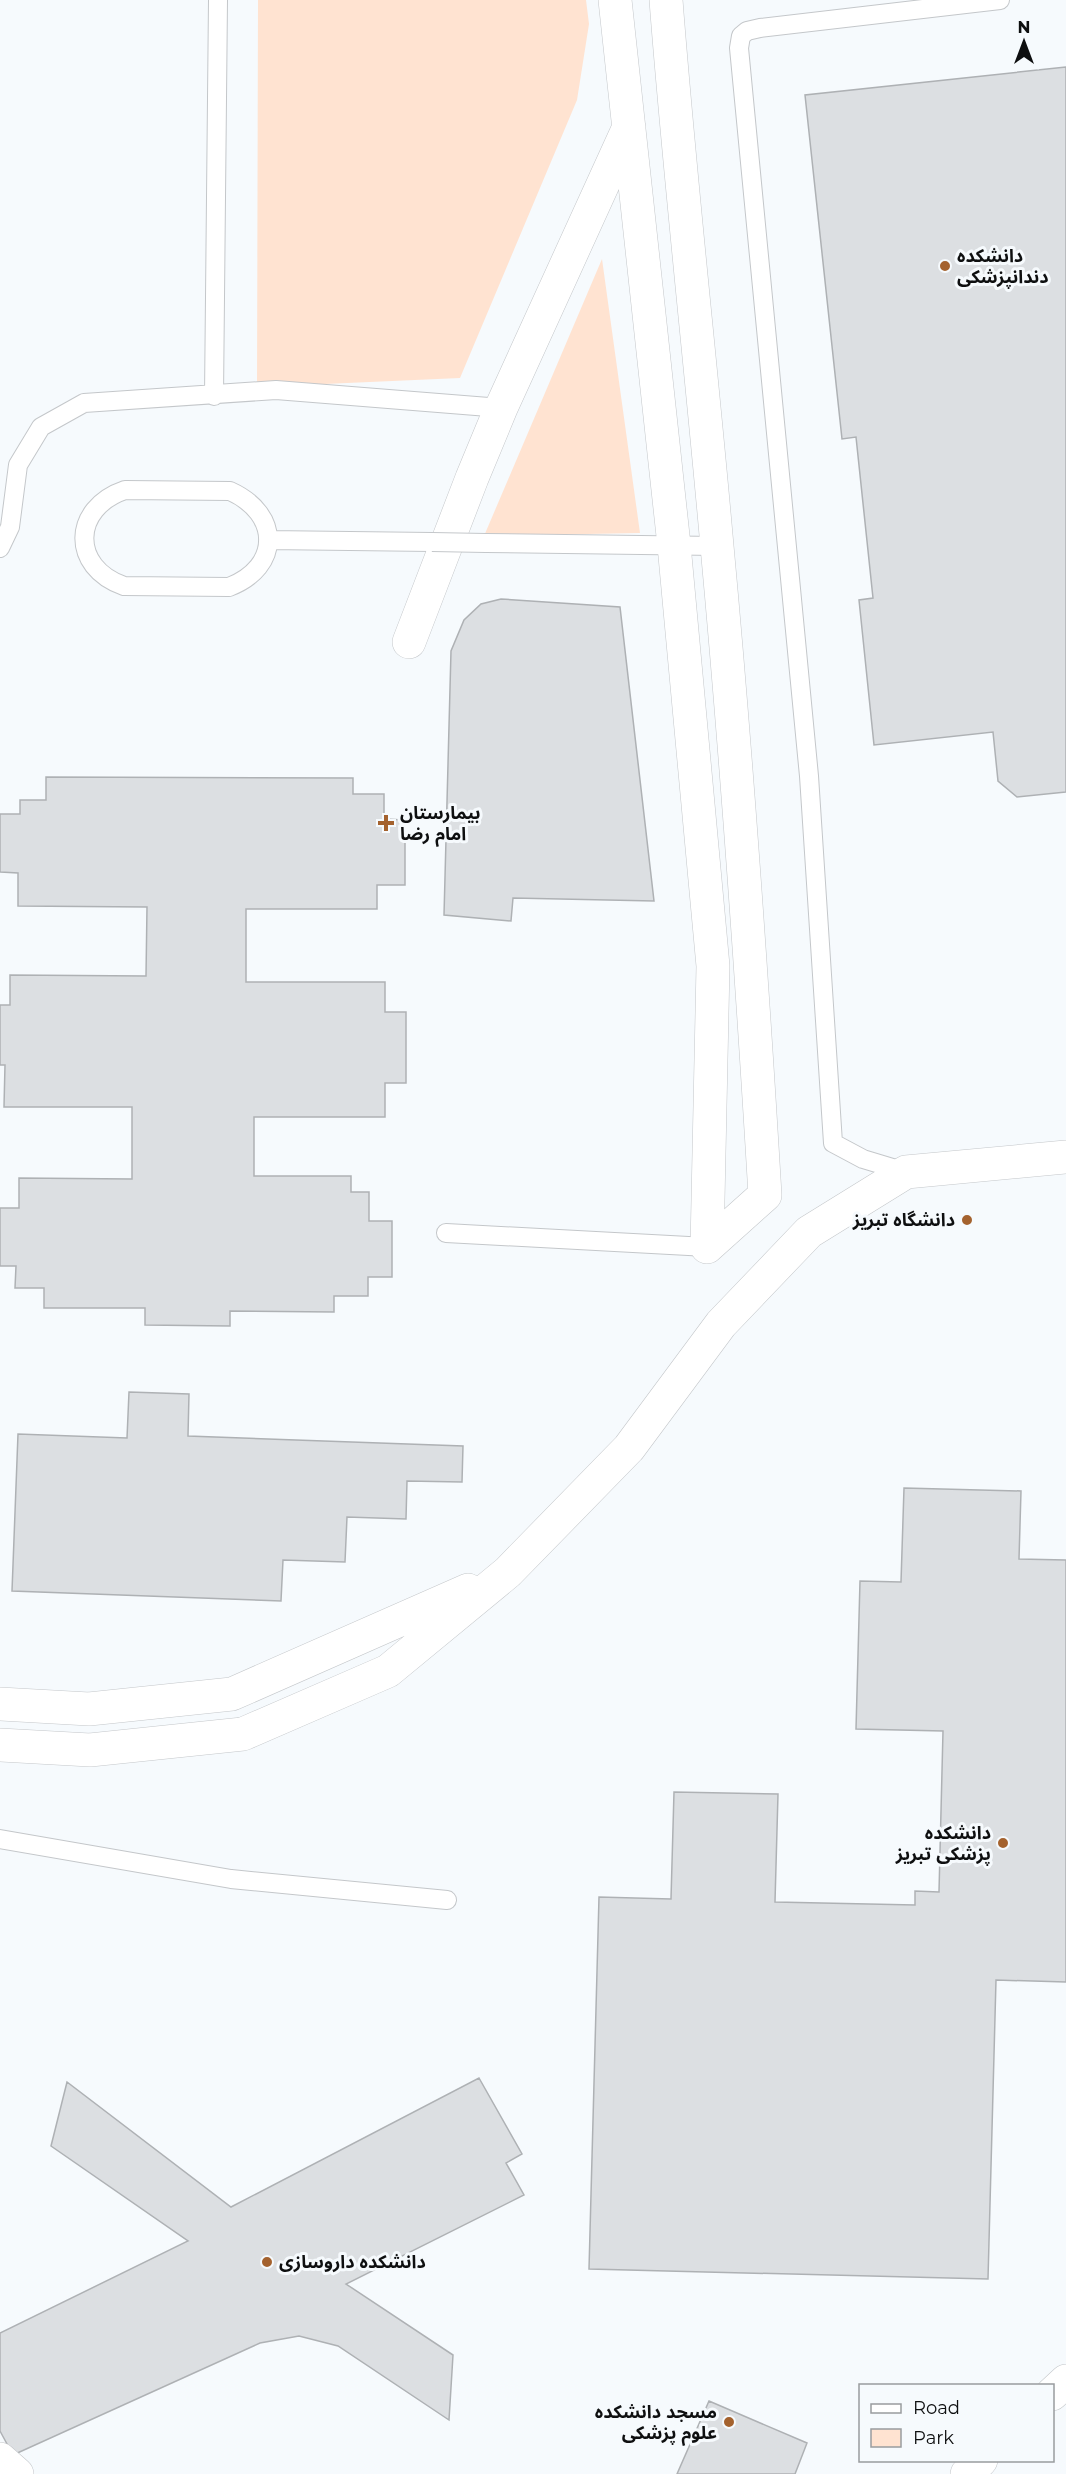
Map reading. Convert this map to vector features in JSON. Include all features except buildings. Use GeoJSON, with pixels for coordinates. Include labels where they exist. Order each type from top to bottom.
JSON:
{"type":"FeatureCollection","features":[{"type":"Feature","properties":{"kind":"street"},"geometry":{"type":"LineString","coordinates":[[615,0],[674,545],[712,966],[707,1247]]}},
{"type":"Feature","properties":{"kind":"street"},"geometry":{"type":"LineString","coordinates":[[666,0],[675,122],[717,546],[751,962],[765,1195],[707,1247]]}},
{"type":"Feature","properties":{"kind":"street"},"geometry":{"type":"LineString","coordinates":[[630,126],[675,122]]}},
{"type":"Feature","properties":{"kind":"street"},"geometry":{"type":"LineString","coordinates":[[409,642],[501,408],[630,126]]}},
{"type":"Feature","properties":{"kind":"street"},"geometry":{"type":"LineString","coordinates":[[0,1745],[90,1750],[243,1734],[388,1671],[508,1572],[629,1448],[721,1324],[809,1232],[906,1172],[1066,1157]]}},
{"type":"Feature","properties":{"kind":"street"},"geometry":{"type":"LineString","coordinates":[[0,1704],[89,1709],[232,1694],[508,1572]]}},
{"type":"Feature","properties":{"kind":"street"},"geometry":{"type":"LineString","coordinates":[[1054,2393],[1066,2381]]}},
{"type":"Feature","properties":{"kind":"street"},"geometry":{"type":"LineString","coordinates":[[0,2459],[17,2474]]}},
{"type":"Feature","properties":{"kind":"street"},"geometry":{"type":"LineString","coordinates":[[967,2474],[979,2462]]}},
{"type":"Feature","properties":{"kind":"lane"},"geometry":{"type":"LineString","coordinates":[[214,396],[218,0]]}},
{"type":"Feature","properties":{"kind":"lane"},"geometry":{"type":"LineString","coordinates":[[906,1172],[863,1159],[833,1143],[809,776],[739,48],[741,36],[747,31],[760,28],[1000,0]]}},
{"type":"Feature","properties":{"kind":"lane"},"geometry":{"type":"LineString","coordinates":[[0,548],[10,527],[18,465],[41,427],[84,403],[276,390],[501,408]]}},
{"type":"Feature","properties":{"kind":"lane"},"geometry":{"type":"LineString","coordinates":[[125,490],[230,491],[246,498],[258,509],[265,524],[268,540],[265,556],[257,571],[244,581],[229,587],[124,586],[110,581],[98,572],[89,560],[85,545],[85,530],[90,516],[99,504],[111,495],[125,490]]}},
{"type":"Feature","properties":{"kind":"lane"},"geometry":{"type":"LineString","coordinates":[[268,540],[717,546]]}},
{"type":"Feature","properties":{"kind":"lane"},"geometry":{"type":"LineString","coordinates":[[446,1233],[707,1247]]}},
{"type":"Feature","properties":{"kind":"lane"},"geometry":{"type":"LineString","coordinates":[[0,1839],[231,1879],[447,1900]]}},
{"type":"Feature","properties":{"kind":"green space"},"geometry":{"type":"Polygon","coordinates":[[[258,0],[586,0],[589,24],[577,100],[460,378],[257,387],[258,0]]]}},
{"type":"Feature","properties":{"kind":"green space"},"geometry":{"type":"Polygon","coordinates":[[[602,259],[640,533],[484,536],[602,259]]]}},
{"type":"Feature","properties":{"kind":"place","name":"دانشکده دندانپزشکی"},"geometry":{"type":"Point","coordinates":[945,266]}},
{"type":"Feature","properties":{"kind":"place","name":"بیمارستان امام رضا"},"geometry":{"type":"Point","coordinates":[386,823]}},
{"type":"Feature","properties":{"kind":"place","name":"دانشگاه تبریز"},"geometry":{"type":"Point","coordinates":[967,1220]}},
{"type":"Feature","properties":{"kind":"place","name":"دانشکده پزشکی تبریز"},"geometry":{"type":"Point","coordinates":[1003,1843]}},
{"type":"Feature","properties":{"kind":"place","name":"دانشکده داروسازی"},"geometry":{"type":"Point","coordinates":[267,2262]}},
{"type":"Feature","properties":{"kind":"place","name":"مسجد دانشکده علوم پزشکی"},"geometry":{"type":"Point","coordinates":[729,2422]}}]}
